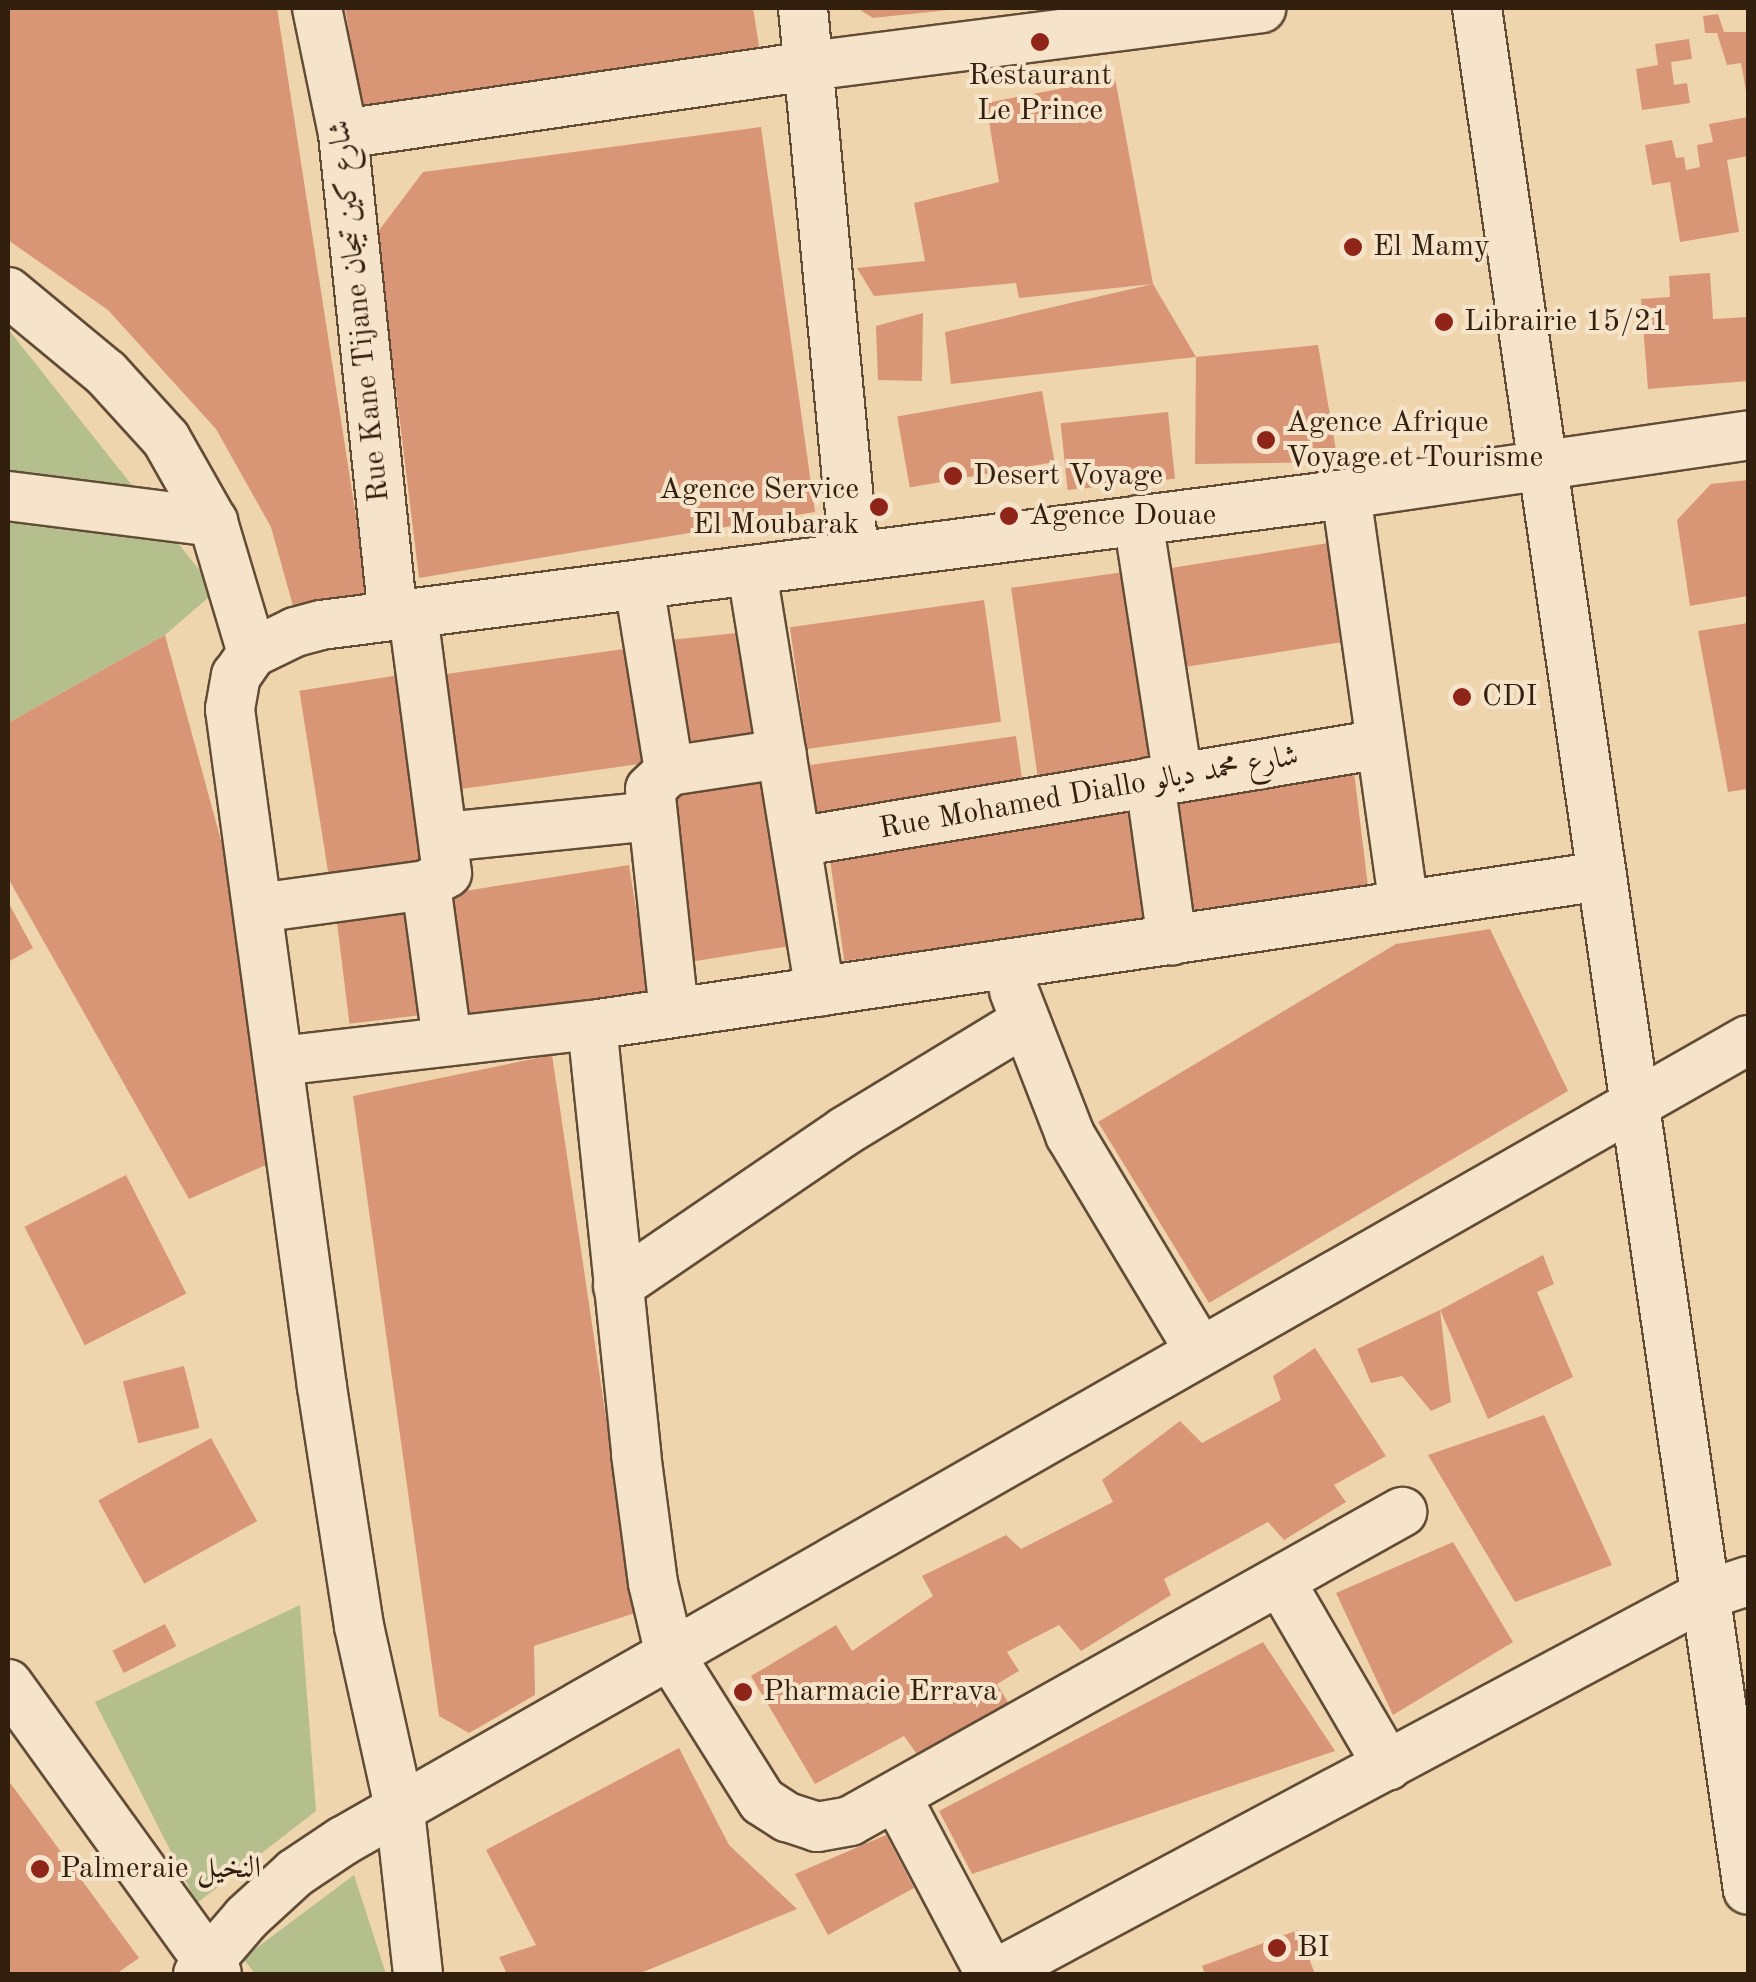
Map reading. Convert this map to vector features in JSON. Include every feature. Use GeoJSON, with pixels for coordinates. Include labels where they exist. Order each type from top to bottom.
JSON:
{"type":"FeatureCollection","features":[{"type":"Feature","properties":{"kind":"street","name":"Rue Kane Tijane شارع كين تيجان"},"geometry":{"type":"LineString","coordinates":[[317,8],[343,134],[403,614],[445,837]]}},
{"type":"Feature","properties":{"kind":"street"},"geometry":{"type":"LineString","coordinates":[[803,8],[854,555]]}},
{"type":"Feature","properties":{"kind":"street"},"geometry":{"type":"LineString","coordinates":[[343,134],[810,66],[1261,8]]}},
{"type":"Feature","properties":{"kind":"street"},"geometry":{"type":"LineString","coordinates":[[1477,8],[1634,1102],[1729,1588],[1748,1664]]}},
{"type":"Feature","properties":{"kind":"street"},"geometry":{"type":"LineString","coordinates":[[8,292],[106,373],[166,438],[213,522],[252,653]]}},
{"type":"Feature","properties":{"kind":"street"},"geometry":{"type":"LineString","coordinates":[[418,1974],[400,1811],[359,1626],[230,708],[236,676],[252,653],[296,632],[403,614],[1346,494],[1542,462],[1748,435]]}},
{"type":"Feature","properties":{"kind":"street"},"geometry":{"type":"LineString","coordinates":[[1346,494],[1404,904]]}},
{"type":"Feature","properties":{"kind":"street"},"geometry":{"type":"LineString","coordinates":[[8,496],[213,522]]}},
{"type":"Feature","properties":{"kind":"street"},"geometry":{"type":"LineString","coordinates":[[1138,520],[1164,780],[1172,940]]}},
{"type":"Feature","properties":{"kind":"street"},"geometry":{"type":"LineString","coordinates":[[752,572],[820,992]]}},
{"type":"Feature","properties":{"kind":"street"},"geometry":{"type":"LineString","coordinates":[[639,585],[669,771]]}},
{"type":"Feature","properties":{"kind":"street","name":"Rue Mohamed Diallo شارع محمد ديالو"},"geometry":{"type":"LineString","coordinates":[[796,842],[1381,744]]}},
{"type":"Feature","properties":{"kind":"street"},"geometry":{"type":"LineString","coordinates":[[674,1012],[650,788],[669,771],[782,754]]}},
{"type":"Feature","properties":{"kind":"street"},"geometry":{"type":"LineString","coordinates":[[258,908],[426,885],[447,873],[445,837],[652,816]]}},
{"type":"Feature","properties":{"kind":"street"},"geometry":{"type":"LineString","coordinates":[[280,1061],[592,1025],[1602,876]]}},
{"type":"Feature","properties":{"kind":"street"},"geometry":{"type":"LineString","coordinates":[[426,885],[447,1040]]}},
{"type":"Feature","properties":{"kind":"street"},"geometry":{"type":"LineString","coordinates":[[1005,965],[1070,1136],[1200,1351]]}},
{"type":"Feature","properties":{"kind":"street"},"geometry":{"type":"LineString","coordinates":[[618,1286],[845,1132],[1024,1022]]}},
{"type":"Feature","properties":{"kind":"street"},"geometry":{"type":"LineString","coordinates":[[592,1025],[653,1583],[670,1655],[762,1801],[787,1817],[816,1826],[850,1821],[897,1798],[1402,1512]]}},
{"type":"Feature","properties":{"kind":"street"},"geometry":{"type":"LineString","coordinates":[[8,1684],[208,1970],[295,1873],[1748,1040]]}},
{"type":"Feature","properties":{"kind":"street"},"geometry":{"type":"LineString","coordinates":[[1280,1581],[1388,1766]]}},
{"type":"Feature","properties":{"kind":"street"},"geometry":{"type":"LineString","coordinates":[[897,1798],[1004,1972],[1729,1588]]}},
{"type":"Feature","properties":{"kind":"street"},"geometry":{"type":"LineString","coordinates":[[1729,1588],[1748,1890]]}},
{"type":"Feature","properties":{"kind":"green space"},"geometry":{"type":"Polygon","coordinates":[[[8,329],[216,591],[165,635],[8,723],[8,329]]]}},
{"type":"Feature","properties":{"kind":"green space"},"geometry":{"type":"Polygon","coordinates":[[[300,1605],[316,1811],[197,1903],[95,1702],[300,1605]]]}},
{"type":"Feature","properties":{"kind":"green space"},"geometry":{"type":"Polygon","coordinates":[[[354,1875],[386,1974],[255,1974],[243,1958],[354,1875]]]}},
{"type":"Feature","properties":{"kind":"building"},"geometry":{"type":"Polygon","coordinates":[[[8,8],[277,8],[368,594],[293,606],[271,527],[216,429],[108,310],[8,240],[8,8]]]}},
{"type":"Feature","properties":{"kind":"building"},"geometry":{"type":"Polygon","coordinates":[[[345,8],[753,8],[760,52],[361,106],[345,8]]]}},
{"type":"Feature","properties":{"kind":"building"},"geometry":{"type":"Polygon","coordinates":[[[857,8],[948,8],[948,10],[873,18],[857,8]]]}},
{"type":"Feature","properties":{"kind":"building"},"geometry":{"type":"Polygon","coordinates":[[[1718,14],[1724,32],[1748,32],[1748,102],[1741,63],[1727,65],[1717,33],[1705,33],[1703,16],[1718,14]]]}},
{"type":"Feature","properties":{"kind":"building"},"geometry":{"type":"Polygon","coordinates":[[[1689,39],[1692,59],[1671,62],[1674,85],[1687,83],[1690,103],[1642,110],[1636,69],[1658,65],[1655,44],[1689,39]]]}},
{"type":"Feature","properties":{"kind":"building"},"geometry":{"type":"Polygon","coordinates":[[[1115,78],[1153,284],[1019,298],[1016,283],[874,296],[857,268],[925,261],[914,203],[999,182],[986,103],[1115,78]]]}},
{"type":"Feature","properties":{"kind":"building"},"geometry":{"type":"Polygon","coordinates":[[[1748,117],[1748,156],[1727,160],[1739,232],[1680,242],[1670,182],[1652,185],[1645,145],[1672,140],[1676,158],[1684,157],[1686,170],[1700,167],[1697,145],[1713,142],[1709,124],[1748,117]]]}},
{"type":"Feature","properties":{"kind":"building"},"geometry":{"type":"Polygon","coordinates":[[[761,127],[815,512],[419,578],[377,233],[423,172],[761,127]]]}},
{"type":"Feature","properties":{"kind":"building"},"geometry":{"type":"Polygon","coordinates":[[[1710,273],[1713,319],[1748,317],[1748,381],[1648,389],[1641,299],[1670,297],[1669,276],[1710,273]]]}},
{"type":"Feature","properties":{"kind":"building"},"geometry":{"type":"Polygon","coordinates":[[[1153,284],[1196,357],[951,384],[945,332],[1153,284]]]}},
{"type":"Feature","properties":{"kind":"building"},"geometry":{"type":"Polygon","coordinates":[[[923,313],[922,381],[878,380],[876,326],[923,313]]]}},
{"type":"Feature","properties":{"kind":"building"},"geometry":{"type":"Polygon","coordinates":[[[1318,345],[1338,462],[1195,464],[1196,357],[1318,345]]]}},
{"type":"Feature","properties":{"kind":"building"},"geometry":{"type":"Polygon","coordinates":[[[1042,391],[1055,462],[910,487],[897,417],[1042,391]]]}},
{"type":"Feature","properties":{"kind":"building"},"geometry":{"type":"Polygon","coordinates":[[[1168,412],[1175,479],[1068,490],[1061,423],[1168,412]]]}},
{"type":"Feature","properties":{"kind":"building"},"geometry":{"type":"Polygon","coordinates":[[[1748,480],[1748,596],[1690,606],[1677,520],[1711,484],[1748,480]]]}},
{"type":"Feature","properties":{"kind":"building"},"geometry":{"type":"Polygon","coordinates":[[[1341,541],[1357,640],[1182,667],[1166,569],[1341,541]]]}},
{"type":"Feature","properties":{"kind":"building"},"geometry":{"type":"Polygon","coordinates":[[[1124,572],[1152,768],[1039,784],[1011,588],[1124,572]]]}},
{"type":"Feature","properties":{"kind":"building"},"geometry":{"type":"Polygon","coordinates":[[[984,600],[1001,722],[807,749],[790,627],[984,600]]]}},
{"type":"Feature","properties":{"kind":"building"},"geometry":{"type":"Polygon","coordinates":[[[1748,623],[1748,789],[1728,792],[1698,631],[1748,623]]]}},
{"type":"Feature","properties":{"kind":"building"},"geometry":{"type":"Polygon","coordinates":[[[746,632],[758,743],[679,752],[667,640],[746,632]]]}},
{"type":"Feature","properties":{"kind":"building"},"geometry":{"type":"Polygon","coordinates":[[[165,635],[259,980],[277,1160],[189,1199],[8,878],[8,723],[165,635]]]}},
{"type":"Feature","properties":{"kind":"building"},"geometry":{"type":"Polygon","coordinates":[[[638,647],[654,762],[459,789],[443,674],[638,647]]]}},
{"type":"Feature","properties":{"kind":"building"},"geometry":{"type":"Polygon","coordinates":[[[412,673],[443,866],[330,883],[299,691],[412,673]]]}},
{"type":"Feature","properties":{"kind":"building"},"geometry":{"type":"Polygon","coordinates":[[[1016,736],[1024,792],[818,821],[810,765],[1016,736]]]}},
{"type":"Feature","properties":{"kind":"building"},"geometry":{"type":"Polygon","coordinates":[[[1354,772],[1368,888],[1190,910],[1175,794],[1354,772]]]}},
{"type":"Feature","properties":{"kind":"building"},"geometry":{"type":"Polygon","coordinates":[[[770,776],[797,945],[691,962],[664,793],[770,776]]]}},
{"type":"Feature","properties":{"kind":"building"},"geometry":{"type":"Polygon","coordinates":[[[1136,809],[1151,918],[844,961],[829,852],[1136,809]]]}},
{"type":"Feature","properties":{"kind":"building"},"geometry":{"type":"Polygon","coordinates":[[[629,865],[651,1002],[462,1032],[440,895],[629,865]]]}},
{"type":"Feature","properties":{"kind":"building"},"geometry":{"type":"Polygon","coordinates":[[[8,902],[33,948],[8,962],[8,902]]]}},
{"type":"Feature","properties":{"kind":"building"},"geometry":{"type":"Polygon","coordinates":[[[423,909],[436,1013],[349,1024],[337,920],[423,909]]]}},
{"type":"Feature","properties":{"kind":"building"},"geometry":{"type":"Polygon","coordinates":[[[1490,929],[1568,1091],[1209,1303],[1098,1122],[1396,944],[1490,929]]]}},
{"type":"Feature","properties":{"kind":"building"},"geometry":{"type":"Polygon","coordinates":[[[552,1055],[635,1613],[534,1646],[535,1695],[469,1733],[439,1716],[353,1096],[552,1055]]]}},
{"type":"Feature","properties":{"kind":"building"},"geometry":{"type":"Polygon","coordinates":[[[126,1175],[186,1294],[85,1345],[24,1227],[126,1175]]]}},
{"type":"Feature","properties":{"kind":"building"},"geometry":{"type":"Polygon","coordinates":[[[1543,1255],[1554,1284],[1537,1292],[1573,1377],[1488,1419],[1440,1310],[1543,1255]]]}},
{"type":"Feature","properties":{"kind":"building"},"geometry":{"type":"Polygon","coordinates":[[[1440,1310],[1451,1402],[1431,1411],[1402,1376],[1371,1383],[1357,1349],[1440,1310]]]}},
{"type":"Feature","properties":{"kind":"building"},"geometry":{"type":"Polygon","coordinates":[[[1315,1348],[1386,1456],[1334,1485],[1346,1502],[1284,1540],[1268,1522],[1164,1579],[1171,1595],[1081,1651],[1059,1625],[1007,1652],[1019,1671],[997,1684],[1009,1704],[919,1757],[904,1736],[815,1784],[751,1676],[836,1625],[852,1651],[933,1596],[922,1576],[1006,1535],[1021,1549],[1113,1502],[1102,1480],[1180,1421],[1202,1443],[1281,1400],[1273,1376],[1315,1348]]]}},
{"type":"Feature","properties":{"kind":"building"},"geometry":{"type":"Polygon","coordinates":[[[184,1366],[199,1428],[138,1443],[123,1381],[184,1366]]]}},
{"type":"Feature","properties":{"kind":"building"},"geometry":{"type":"Polygon","coordinates":[[[1544,1415],[1612,1565],[1515,1602],[1428,1455],[1544,1415]]]}},
{"type":"Feature","properties":{"kind":"building"},"geometry":{"type":"Polygon","coordinates":[[[211,1438],[257,1521],[144,1584],[98,1501],[211,1438]]]}},
{"type":"Feature","properties":{"kind":"building"},"geometry":{"type":"Polygon","coordinates":[[[1453,1542],[1513,1642],[1393,1715],[1336,1593],[1453,1542]]]}},
{"type":"Feature","properties":{"kind":"building"},"geometry":{"type":"Polygon","coordinates":[[[165,1624],[176,1646],[124,1673],[112,1651],[165,1624]]]}},
{"type":"Feature","properties":{"kind":"building"},"geometry":{"type":"Polygon","coordinates":[[[1263,1642],[1335,1751],[972,1874],[939,1811],[1263,1642]]]}},
{"type":"Feature","properties":{"kind":"building"},"geometry":{"type":"Polygon","coordinates":[[[679,1748],[729,1845],[797,1909],[638,1974],[507,1974],[499,1957],[536,1945],[486,1850],[679,1748]]]}},
{"type":"Feature","properties":{"kind":"building","name":"Palmeraie النخيل"},"geometry":{"type":"Polygon","coordinates":[[[8,1780],[139,1958],[116,1974],[8,1974],[8,1780]]]}},
{"type":"Feature","properties":{"kind":"building"},"geometry":{"type":"Polygon","coordinates":[[[886,1835],[914,1888],[828,1935],[795,1874],[886,1835]]]}},
{"type":"Feature","properties":{"kind":"building","name":"BI"},"geometry":{"type":"Polygon","coordinates":[[[1298,1930],[1315,1974],[1205,1974],[1202,1966],[1298,1930]]]}},
{"type":"Feature","properties":{"kind":"place","name":"Restaurant Le Prince"},"geometry":{"type":"Point","coordinates":[1040,42]}},
{"type":"Feature","properties":{"kind":"place","name":"El Mamy"},"geometry":{"type":"Point","coordinates":[1353,247]}},
{"type":"Feature","properties":{"kind":"place","name":"Librairie 15/21"},"geometry":{"type":"Point","coordinates":[1444,322]}},
{"type":"Feature","properties":{"kind":"place","name":"Agence Afrique Voyage et Tourisme"},"geometry":{"type":"Point","coordinates":[1266,440]}},
{"type":"Feature","properties":{"kind":"place","name":"Desert Voyage"},"geometry":{"type":"Point","coordinates":[953,476]}},
{"type":"Feature","properties":{"kind":"place","name":"Agence Service El Moubarak"},"geometry":{"type":"Point","coordinates":[879,507]}},
{"type":"Feature","properties":{"kind":"place","name":"Agence Douae"},"geometry":{"type":"Point","coordinates":[1009,516]}},
{"type":"Feature","properties":{"kind":"place","name":"CDI"},"geometry":{"type":"Point","coordinates":[1462,697]}},
{"type":"Feature","properties":{"kind":"place","name":"Pharmacie Errava"},"geometry":{"type":"Point","coordinates":[743,1692]}},
{"type":"Feature","properties":{"kind":"place","name":"Palmeraie النخيل"},"geometry":{"type":"Point","coordinates":[40,1869]}},
{"type":"Feature","properties":{"kind":"place","name":"BI"},"geometry":{"type":"Point","coordinates":[1277,1948]}}]}
